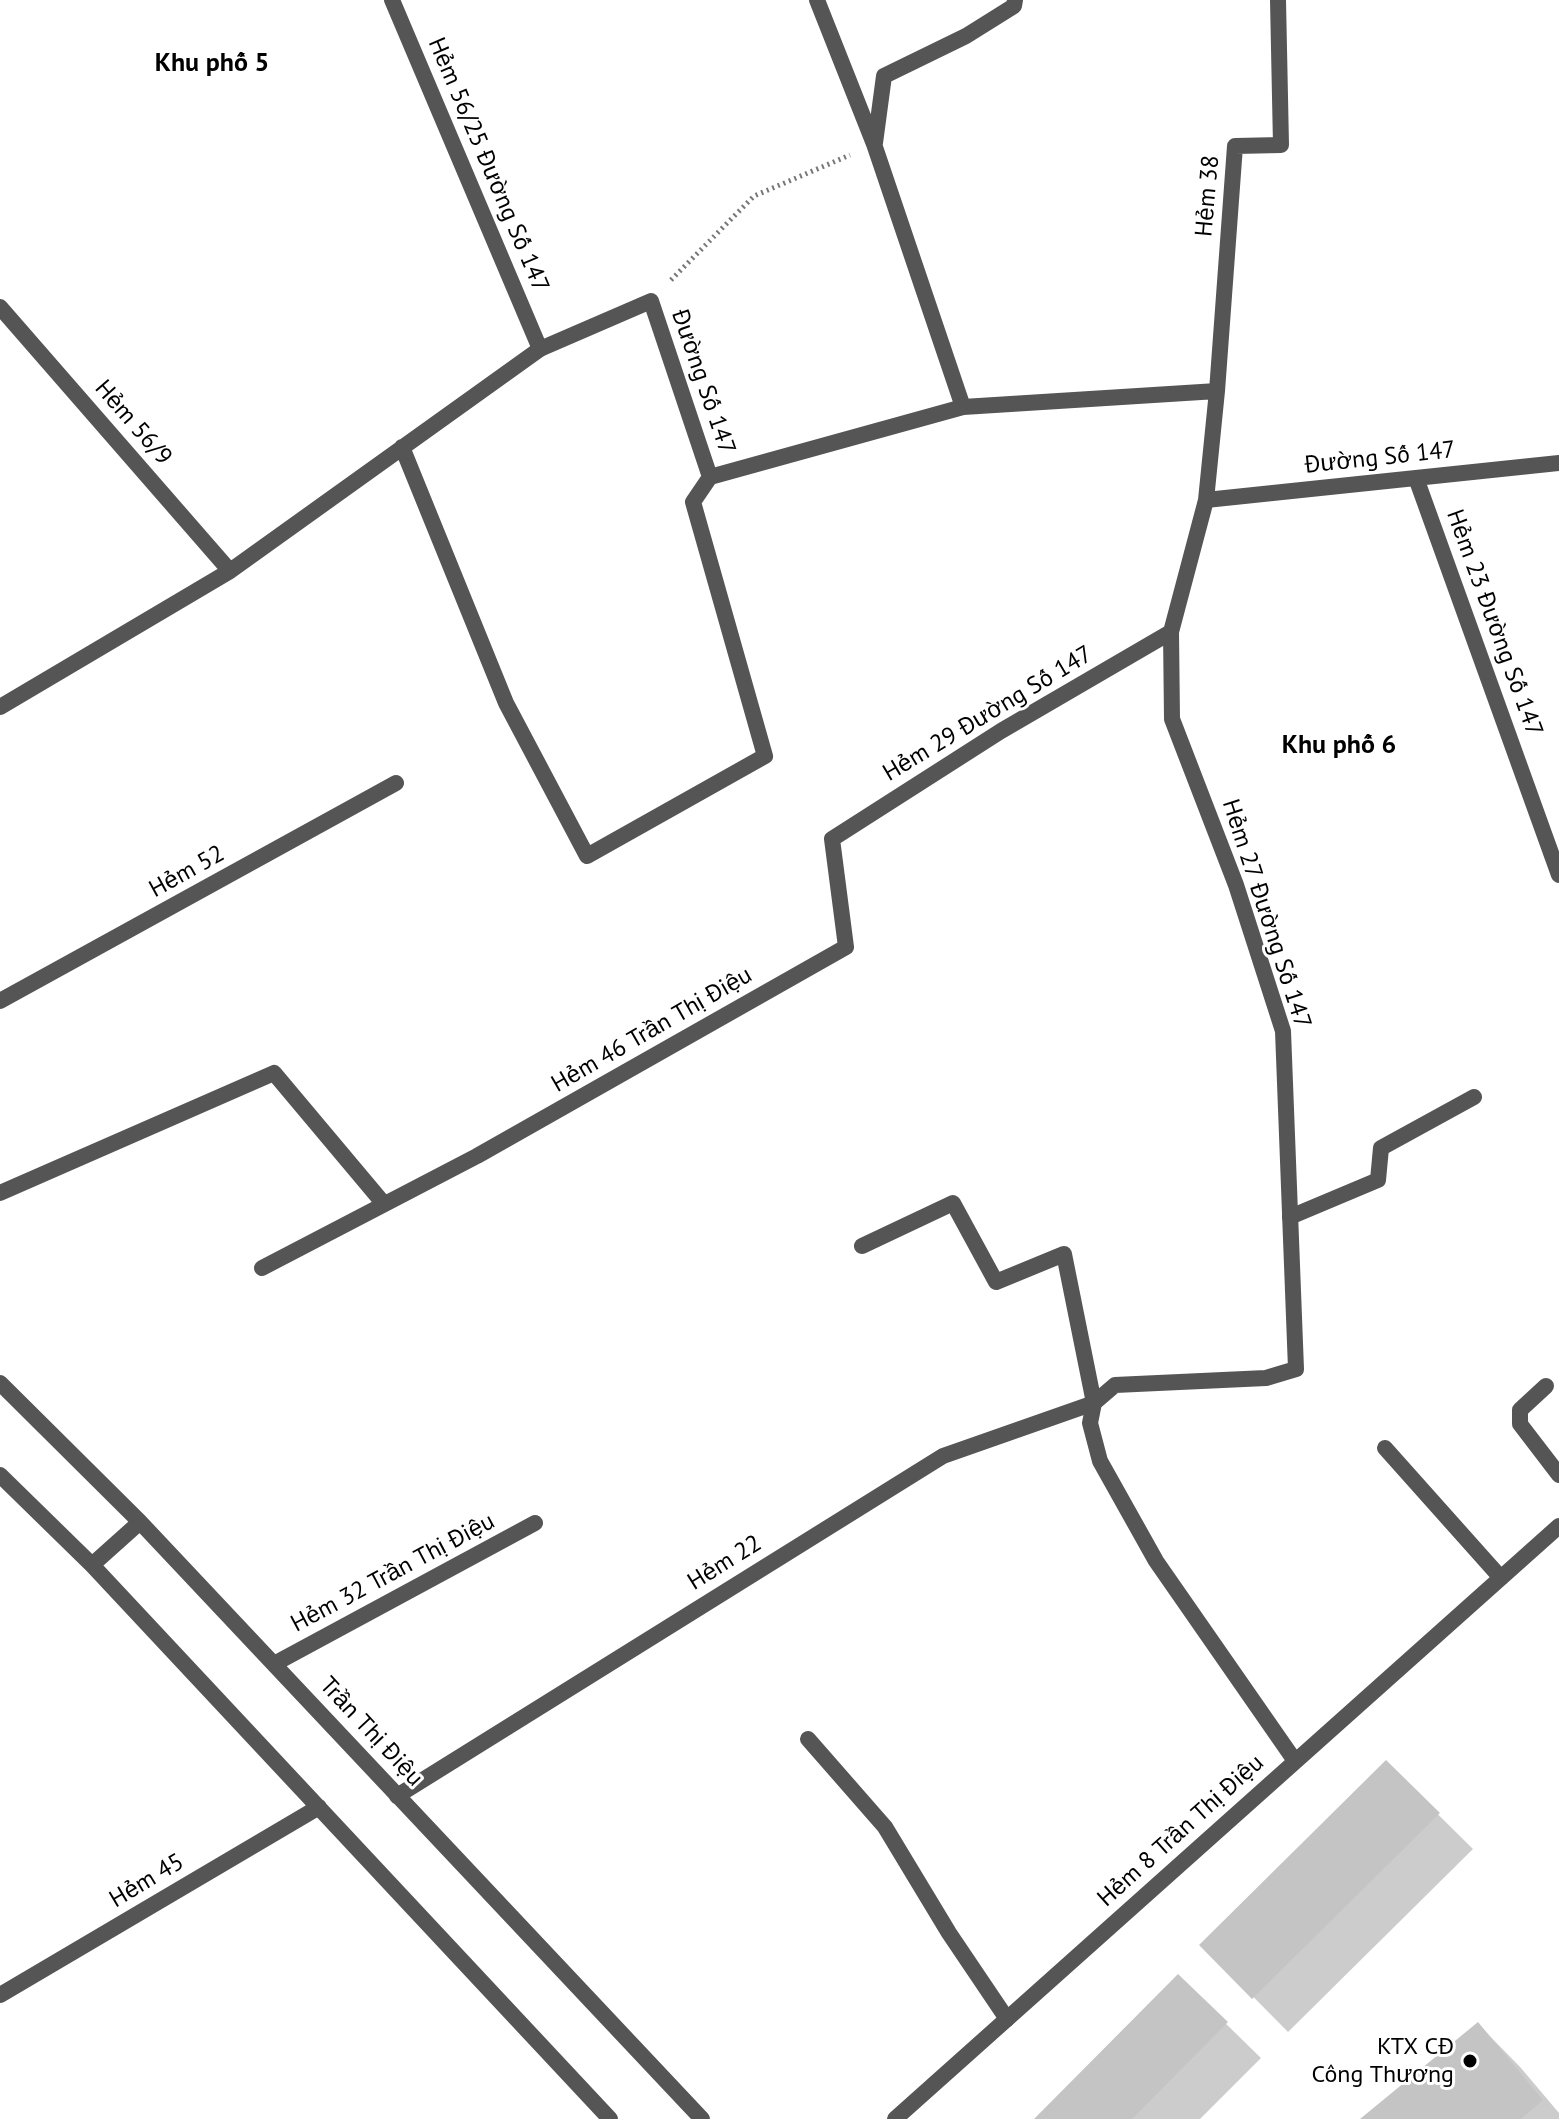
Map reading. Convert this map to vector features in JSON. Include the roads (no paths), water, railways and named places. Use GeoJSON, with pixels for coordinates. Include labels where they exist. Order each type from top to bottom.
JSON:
{"type":"FeatureCollection","features":[{"type":"Feature","properties":{"kind":"street","name":"Hẻm 56/25 Đường Số 147"},"geometry":{"type":"LineString","coordinates":[[392,0],[540,349]]}},
{"type":"Feature","properties":{"kind":"street"},"geometry":{"type":"LineString","coordinates":[[817,0],[874,144],[963,407]]}},
{"type":"Feature","properties":{"kind":"street"},"geometry":{"type":"LineString","coordinates":[[874,144],[884,76],[966,36],[1014,6],[1015,0]]}},
{"type":"Feature","properties":{"kind":"street","name":"Hẻm 38"},"geometry":{"type":"LineString","coordinates":[[1217,391],[1235,146],[1281,145],[1278,0]]}},
{"type":"Feature","properties":{"kind":"street","name":"Đường Số 147"},"geometry":{"type":"LineString","coordinates":[[0,706],[230,571],[540,349],[651,301],[710,477],[963,407],[1217,391]]}},
{"type":"Feature","properties":{"kind":"street","name":"Hẻm 56/9"},"geometry":{"type":"LineString","coordinates":[[0,307],[230,571]]}},
{"type":"Feature","properties":{"kind":"street"},"geometry":{"type":"LineString","coordinates":[[1171,632],[1206,500],[1217,391]]}},
{"type":"Feature","properties":{"kind":"street"},"geometry":{"type":"LineString","coordinates":[[402,447],[506,703],[587,856],[765,756],[693,502],[710,477]]}},
{"type":"Feature","properties":{"kind":"street","name":"Đường Số 147"},"geometry":{"type":"LineString","coordinates":[[1206,500],[1559,463]]}},
{"type":"Feature","properties":{"kind":"street","name":"Hẻm 23 Đường Số 147"},"geometry":{"type":"LineString","coordinates":[[1416,478],[1559,875]]}},
{"type":"Feature","properties":{"kind":"street","name":"Hẻm 29 Đường Số 147"},"geometry":{"type":"LineString","coordinates":[[832,839],[1001,731],[1171,632]]}},
{"type":"Feature","properties":{"kind":"street","name":"Hẻm 27 Đường Số 147"},"geometry":{"type":"LineString","coordinates":[[1094,1403],[1115,1385],[1266,1378],[1296,1369],[1283,1031],[1236,885],[1172,719],[1171,632]]}},
{"type":"Feature","properties":{"kind":"street","name":"Hẻm 52"},"geometry":{"type":"LineString","coordinates":[[0,1001],[396,783]]}},
{"type":"Feature","properties":{"kind":"street","name":"Hẻm 46 Trần Thị Điệu"},"geometry":{"type":"LineString","coordinates":[[262,1268],[477,1156],[846,947],[832,839]]}},
{"type":"Feature","properties":{"kind":"street"},"geometry":{"type":"LineString","coordinates":[[0,1193],[274,1073],[384,1204]]}},
{"type":"Feature","properties":{"kind":"street"},"geometry":{"type":"LineString","coordinates":[[1290,1217],[1378,1180],[1381,1148],[1474,1097]]}},
{"type":"Feature","properties":{"kind":"street","name":"Hẻm 8 Trần Thị Điệu"},"geometry":{"type":"LineString","coordinates":[[862,1246],[953,1203],[996,1282],[1064,1254],[1094,1403],[1090,1423],[1100,1461],[1156,1561],[1295,1761],[895,2119]]}},
{"type":"Feature","properties":{"kind":"street","name":"Trần Thị Điệu"},"geometry":{"type":"LineString","coordinates":[[0,1383],[140,1522],[702,2119]]}},
{"type":"Feature","properties":{"kind":"street"},"geometry":{"type":"LineString","coordinates":[[1546,1386],[1520,1410],[1520,1424],[1559,1475]]}},
{"type":"Feature","properties":{"kind":"street","name":"Hẻm 22"},"geometry":{"type":"LineString","coordinates":[[397,1796],[943,1456],[1094,1403]]}},
{"type":"Feature","properties":{"kind":"street"},"geometry":{"type":"LineString","coordinates":[[1385,1448],[1501,1578]]}},
{"type":"Feature","properties":{"kind":"street"},"geometry":{"type":"LineString","coordinates":[[0,1475],[92,1565],[610,2119]]}},
{"type":"Feature","properties":{"kind":"street"},"geometry":{"type":"LineString","coordinates":[[92,1565],[140,1522]]}},
{"type":"Feature","properties":{"kind":"street","name":"Hẻm 32 Trần Thị Điệu"},"geometry":{"type":"LineString","coordinates":[[274,1664],[535,1523]]}},
{"type":"Feature","properties":{"kind":"street"},"geometry":{"type":"LineString","coordinates":[[1295,1761],[1559,1526]]}},
{"type":"Feature","properties":{"kind":"street"},"geometry":{"type":"LineString","coordinates":[[808,1739],[885,1827],[949,1933],[1007,2019]]}},
{"type":"Feature","properties":{"kind":"street","name":"Hẻm 45"},"geometry":{"type":"LineString","coordinates":[[0,1995],[319,1807]]}},
{"type":"Feature","properties":{"kind":"place","name":"KTX CĐ Công Thương"},"geometry":{"type":"Point","coordinates":[1470,2061]}},
{"type":"Feature","properties":{"kind":"district","name":"Khu phố 5"},"geometry":{"type":"Point","coordinates":[212,64]}},
{"type":"Feature","properties":{"kind":"district","name":"Khu phố 6"},"geometry":{"type":"Point","coordinates":[1339,746]}}]}
